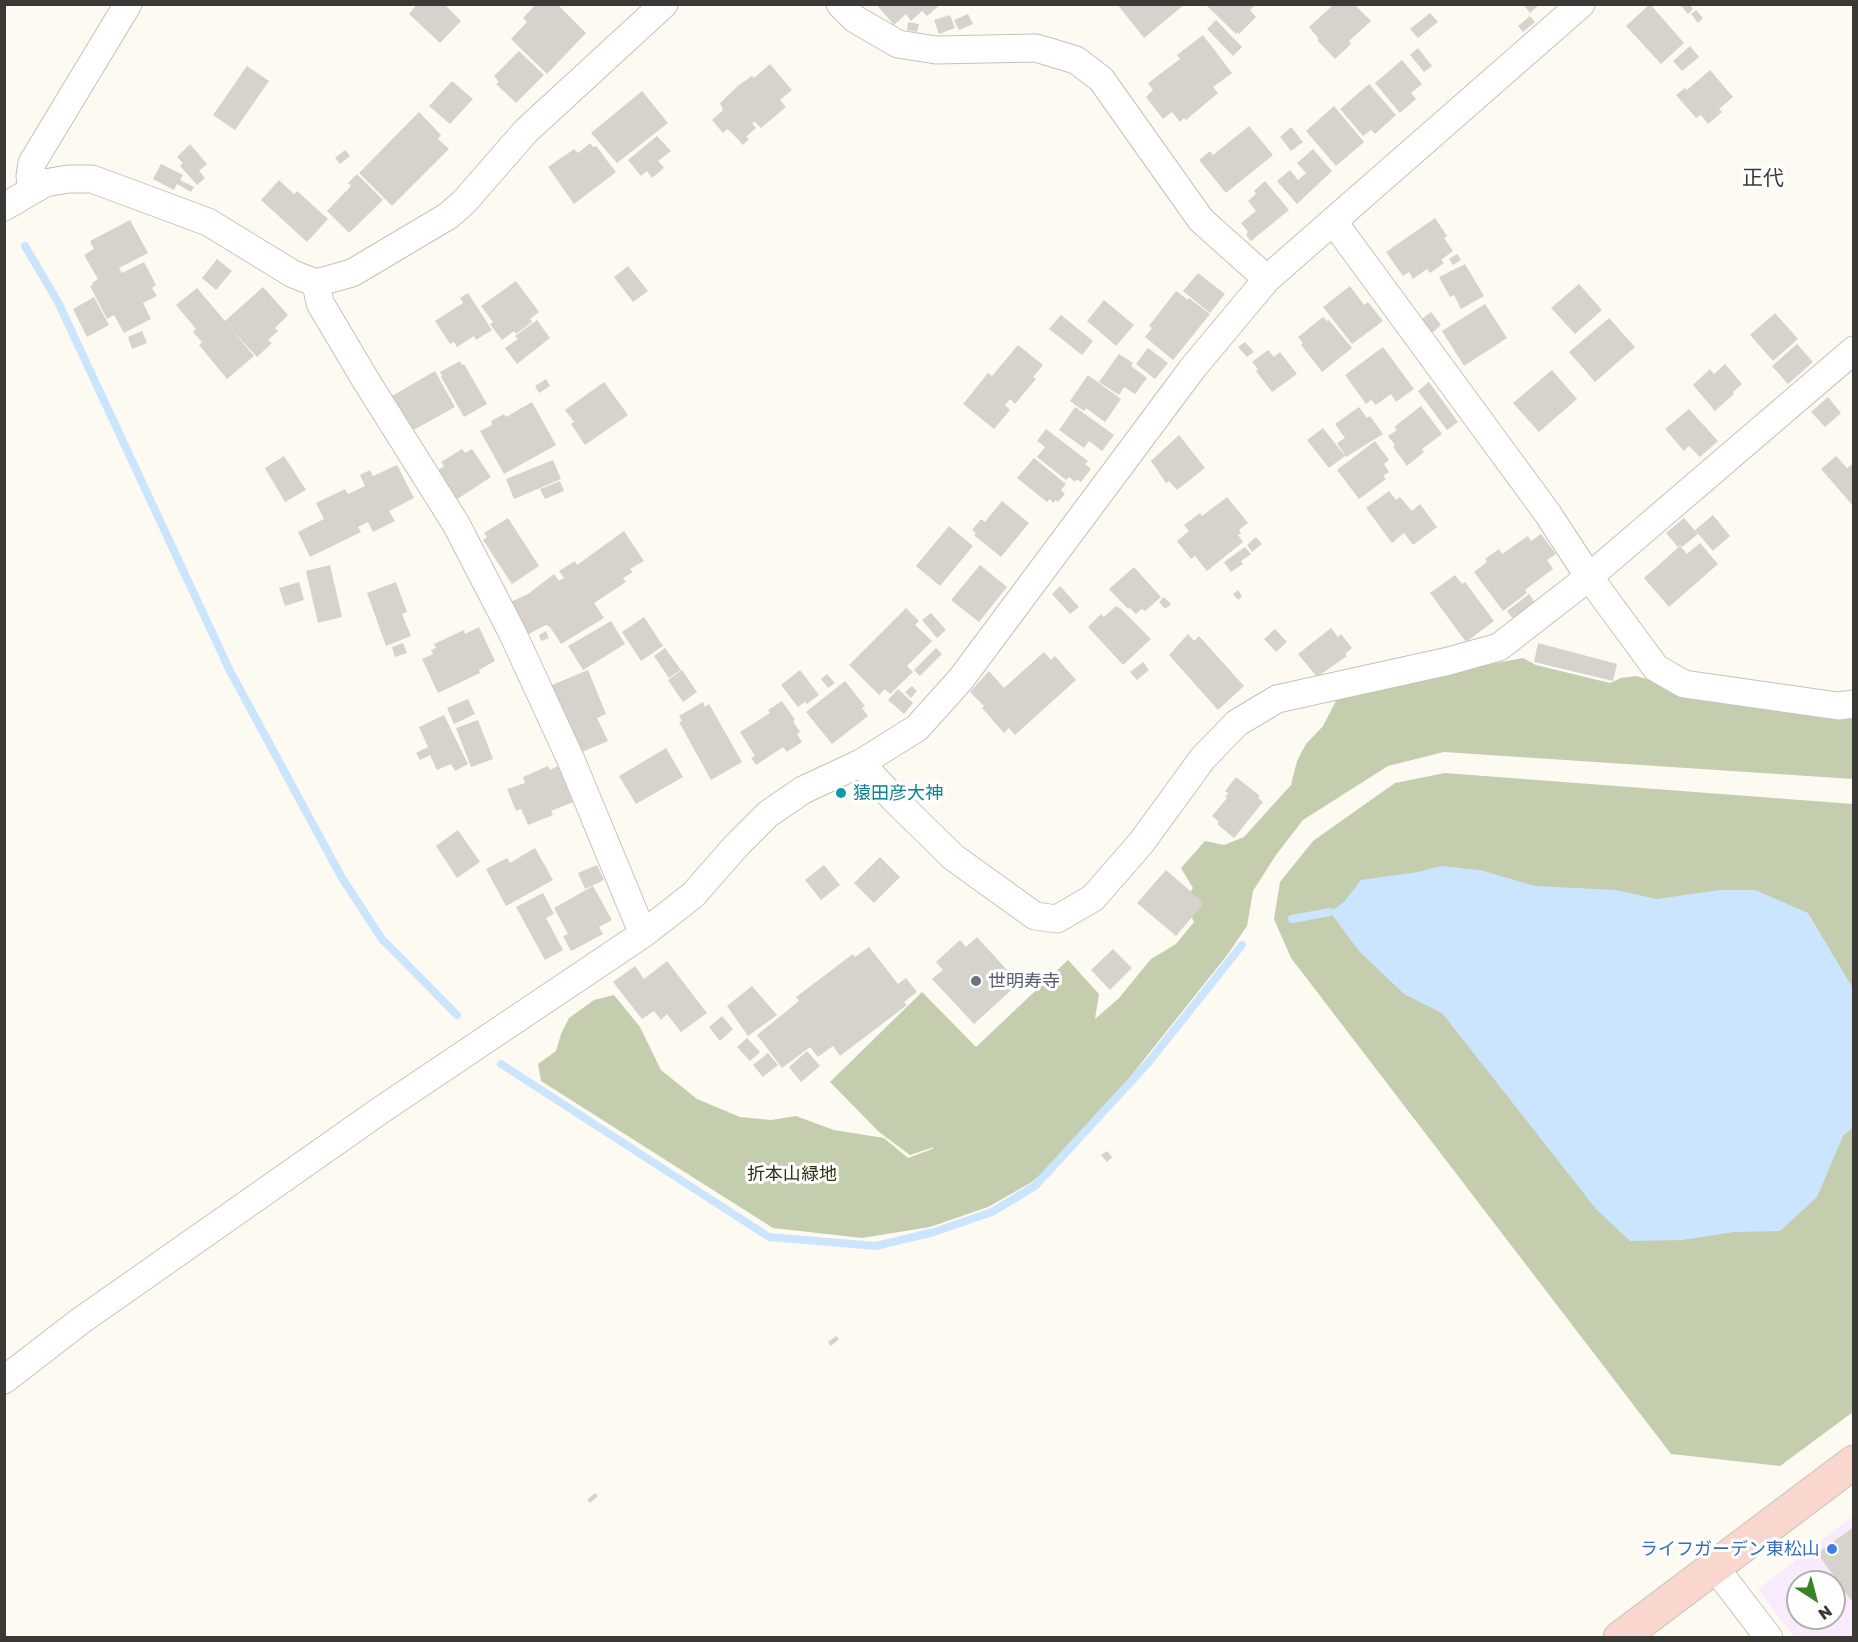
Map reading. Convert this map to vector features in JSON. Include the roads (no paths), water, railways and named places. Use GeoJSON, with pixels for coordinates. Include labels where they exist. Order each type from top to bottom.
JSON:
{"type":"FeatureCollection","features":[{"type":"Feature","properties":{"kind":"main road"},"geometry":{"type":"LineString","coordinates":[[1620,1638],[1854,1462]]}},
{"type":"Feature","properties":{"kind":"street"},"geometry":{"type":"LineString","coordinates":[[32,189],[30,176],[32,164],[128,4]]}},
{"type":"Feature","properties":{"kind":"street"},"geometry":{"type":"LineString","coordinates":[[4,207],[45,183],[68,179],[92,179],[208,222],[293,274],[315,283],[352,273],[456,209],[526,131],[664,4]]}},
{"type":"Feature","properties":{"kind":"street"},"geometry":{"type":"LineString","coordinates":[[840,4],[855,19],[898,44],[936,50],[1036,48],[1077,60],[1101,79],[1201,220],[1267,279]]}},
{"type":"Feature","properties":{"kind":"street"},"geometry":{"type":"LineString","coordinates":[[4,1380],[79,1322],[371,1117],[643,934],[693,895],[768,814],[803,790],[861,763],[917,728],[961,679],[1192,369],[1267,279],[1581,4]]}},
{"type":"Feature","properties":{"kind":"street"},"geometry":{"type":"LineString","coordinates":[[1334,221],[1548,514],[1589,577],[1656,668],[1684,684],[1838,706],[1854,704]]}},
{"type":"Feature","properties":{"kind":"street"},"geometry":{"type":"LineString","coordinates":[[315,283],[320,303],[365,380],[456,524],[512,632],[571,760],[643,934]]}},
{"type":"Feature","properties":{"kind":"street"},"geometry":{"type":"LineString","coordinates":[[861,763],[953,857],[1035,916],[1057,919],[1093,898],[1141,843],[1203,758],[1237,723],[1277,699],[1500,647],[1589,577],[1854,350]]}},
{"type":"Feature","properties":{"kind":"street"},"geometry":{"type":"LineString","coordinates":[[1714,1566],[1769,1638]]}},
{"type":"Feature","properties":{"kind":"water"},"geometry":{"type":"Polygon","coordinates":[[[1441,866],[1480,870],[1535,886],[1616,890],[1657,899],[1719,890],[1755,890],[1808,913],[1854,990],[1853,1127],[1843,1136],[1817,1197],[1780,1231],[1734,1232],[1682,1240],[1630,1241],[1596,1209],[1442,1013],[1404,994],[1359,951],[1330,912],[1344,902],[1361,880],[1418,872],[1441,866]]]}},
{"type":"Feature","properties":{"kind":"waterway"},"geometry":{"type":"LineString","coordinates":[[25,246],[58,302],[230,671],[342,878],[382,939],[457,1015]]}},
{"type":"Feature","properties":{"kind":"waterway"},"geometry":{"type":"LineString","coordinates":[[1292,919],[1330,912]]}},
{"type":"Feature","properties":{"kind":"waterway"},"geometry":{"type":"LineString","coordinates":[[501,1064],[769,1237],[876,1246],[934,1232],[992,1212],[1035,1186],[1148,1063],[1242,945]]}},
{"type":"Feature","properties":{"kind":"place","name":"猿田彦大神"},"geometry":{"type":"Point","coordinates":[841,793]}},
{"type":"Feature","properties":{"kind":"place","name":"世明寿寺"},"geometry":{"type":"Point","coordinates":[976,981]}},
{"type":"Feature","properties":{"kind":"place","name":"ライフガーデン東松山"},"geometry":{"type":"Point","coordinates":[1832,1549]}},
{"type":"Feature","properties":{"kind":"district","name":"正代"},"geometry":{"type":"Point","coordinates":[1763,178]}},
{"type":"Feature","properties":{"kind":"park label","name":"折本山緑地"},"geometry":{"type":"Point","coordinates":[792,1174]}}]}
